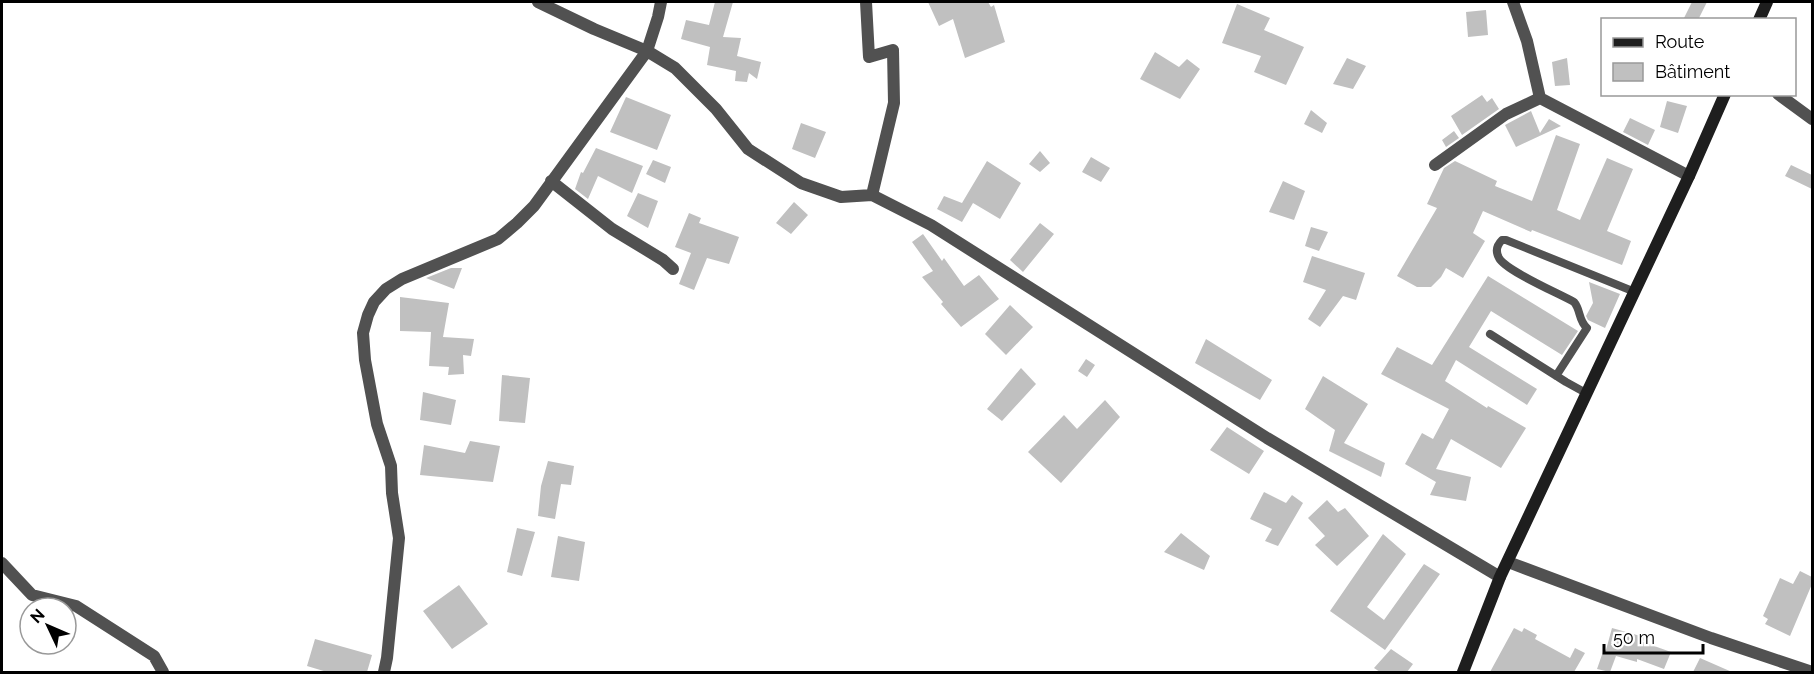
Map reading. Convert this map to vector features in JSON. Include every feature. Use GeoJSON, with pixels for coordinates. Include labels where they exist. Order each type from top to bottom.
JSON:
{"type":"FeatureCollection","features":[{"type":"Feature","properties":{"kind":"main road"},"geometry":{"type":"LineString","coordinates":[[1760,18],[1767,2]]}},
{"type":"Feature","properties":{"kind":"main road"},"geometry":{"type":"LineString","coordinates":[[1464,672],[1500,576],[1635,292],[1724,96]]}},
{"type":"Feature","properties":{"kind":"street"},"geometry":{"type":"LineString","coordinates":[[538,2],[646,51],[675,68],[716,109],[748,149],[801,183],[841,197],[872,195],[931,225],[1268,438],[1500,576]]}},
{"type":"Feature","properties":{"kind":"street"},"geometry":{"type":"LineString","coordinates":[[384,672],[399,538],[392,493],[391,466],[377,424],[365,360],[363,333],[368,315],[374,302],[386,289],[402,279],[498,239],[534,206],[646,51],[661,2]]}},
{"type":"Feature","properties":{"kind":"street"},"geometry":{"type":"LineString","coordinates":[[866,2],[869,57],[893,50],[894,103],[872,195]]}},
{"type":"Feature","properties":{"kind":"street"},"geometry":{"type":"LineString","coordinates":[[1513,2],[1527,41],[1540,98],[1689,176]]}},
{"type":"Feature","properties":{"kind":"street"},"geometry":{"type":"LineString","coordinates":[[1781,96],[1812,119]]}},
{"type":"Feature","properties":{"kind":"street"},"geometry":{"type":"LineString","coordinates":[[1435,165],[1506,114],[1540,98]]}},
{"type":"Feature","properties":{"kind":"street"},"geometry":{"type":"LineString","coordinates":[[551,181],[612,229],[673,269]]}},
{"type":"Feature","properties":{"kind":"street"},"geometry":{"type":"LineString","coordinates":[[1508,562],[1711,638],[1812,672]]}},
{"type":"Feature","properties":{"kind":"street"},"geometry":{"type":"LineString","coordinates":[[2,563],[32,595],[76,606],[154,656],[163,672]]}},
{"type":"Feature","properties":{"kind":"lane"},"geometry":{"type":"LineString","coordinates":[[1556,376],[1587,328],[1579,317],[1579,308],[1574,302],[1508,267],[1498,258],[1496,250],[1498,244],[1506,240],[1635,292]]}},
{"type":"Feature","properties":{"kind":"lane"},"geometry":{"type":"LineString","coordinates":[[1490,334],[1586,393]]}},
{"type":"Feature","properties":{"kind":"building"},"geometry":{"type":"Polygon","coordinates":[[[715,2],[733,2],[723,37],[741,38],[737,56],[761,62],[757,79],[749,73],[747,82],[735,81],[736,71],[707,65],[710,47],[681,39],[686,20],[709,25],[715,2]]]}},
{"type":"Feature","properties":{"kind":"building"},"geometry":{"type":"Polygon","coordinates":[[[928,2],[988,2],[991,7],[994,5],[1005,42],[965,58],[953,19],[939,26],[928,2]]]}},
{"type":"Feature","properties":{"kind":"building"},"geometry":{"type":"Polygon","coordinates":[[[1692,2],[1707,2],[1699,18],[1684,18],[1692,2]]]}},
{"type":"Feature","properties":{"kind":"building"},"geometry":{"type":"Polygon","coordinates":[[[1237,4],[1270,18],[1264,30],[1304,47],[1286,85],[1254,72],[1261,56],[1222,43],[1237,4]]]}},
{"type":"Feature","properties":{"kind":"building"},"geometry":{"type":"Polygon","coordinates":[[[1486,10],[1488,35],[1468,37],[1466,12],[1486,10]]]}},
{"type":"Feature","properties":{"kind":"building"},"geometry":{"type":"Polygon","coordinates":[[[1155,52],[1179,67],[1187,59],[1200,69],[1180,99],[1140,79],[1155,52]]]}},
{"type":"Feature","properties":{"kind":"building"},"geometry":{"type":"Polygon","coordinates":[[[1347,58],[1366,66],[1353,89],[1333,84],[1347,58]]]}},
{"type":"Feature","properties":{"kind":"building"},"geometry":{"type":"Polygon","coordinates":[[[1567,58],[1570,85],[1555,86],[1552,62],[1567,58]]]}},
{"type":"Feature","properties":{"kind":"building"},"geometry":{"type":"Polygon","coordinates":[[[1482,95],[1487,102],[1492,98],[1499,109],[1462,135],[1451,116],[1482,95]]]}},
{"type":"Feature","properties":{"kind":"building"},"geometry":{"type":"Polygon","coordinates":[[[626,97],[671,115],[657,150],[610,132],[626,97]]]}},
{"type":"Feature","properties":{"kind":"building"},"geometry":{"type":"Polygon","coordinates":[[[1667,101],[1687,106],[1678,133],[1660,127],[1667,101]]]}},
{"type":"Feature","properties":{"kind":"building"},"geometry":{"type":"Polygon","coordinates":[[[1311,110],[1327,123],[1322,133],[1304,124],[1311,110]]]}},
{"type":"Feature","properties":{"kind":"building"},"geometry":{"type":"Polygon","coordinates":[[[1531,111],[1540,133],[1549,119],[1561,126],[1516,147],[1505,125],[1531,111]]]}},
{"type":"Feature","properties":{"kind":"building"},"geometry":{"type":"Polygon","coordinates":[[[1630,118],[1655,130],[1648,145],[1623,132],[1630,118]]]}},
{"type":"Feature","properties":{"kind":"building"},"geometry":{"type":"Polygon","coordinates":[[[801,123],[826,132],[815,158],[792,149],[801,123]]]}},
{"type":"Feature","properties":{"kind":"building"},"geometry":{"type":"Polygon","coordinates":[[[1454,131],[1459,138],[1446,147],[1442,140],[1454,131]]]}},
{"type":"Feature","properties":{"kind":"building"},"geometry":{"type":"Polygon","coordinates":[[[1556,135],[1580,144],[1557,210],[1580,220],[1607,158],[1633,169],[1607,231],[1631,241],[1622,265],[1532,230],[1531,232],[1483,211],[1473,233],[1485,241],[1463,278],[1446,268],[1431,287],[1417,287],[1397,276],[1437,208],[1427,204],[1444,168],[1455,161],[1497,181],[1495,186],[1532,201],[1556,135]]]}},
{"type":"Feature","properties":{"kind":"building"},"geometry":{"type":"Polygon","coordinates":[[[596,148],[643,166],[632,193],[598,176],[588,199],[575,189],[581,172],[583,173],[596,148]]]}},
{"type":"Feature","properties":{"kind":"building"},"geometry":{"type":"Polygon","coordinates":[[[1040,151],[1050,163],[1040,172],[1029,164],[1040,151]]]}},
{"type":"Feature","properties":{"kind":"building"},"geometry":{"type":"Polygon","coordinates":[[[1091,157],[1110,168],[1101,182],[1082,172],[1091,157]]]}},
{"type":"Feature","properties":{"kind":"building"},"geometry":{"type":"Polygon","coordinates":[[[653,160],[671,167],[665,183],[646,174],[653,160]]]}},
{"type":"Feature","properties":{"kind":"building"},"geometry":{"type":"Polygon","coordinates":[[[987,161],[1021,183],[1000,219],[973,203],[962,222],[937,209],[944,196],[962,203],[987,161]]]}},
{"type":"Feature","properties":{"kind":"building"},"geometry":{"type":"Polygon","coordinates":[[[1791,165],[1812,175],[1812,189],[1785,176],[1791,165]]]}},
{"type":"Feature","properties":{"kind":"building"},"geometry":{"type":"Polygon","coordinates":[[[1283,181],[1305,191],[1294,220],[1269,212],[1283,181]]]}},
{"type":"Feature","properties":{"kind":"building"},"geometry":{"type":"Polygon","coordinates":[[[638,193],[658,201],[648,228],[627,216],[638,193]]]}},
{"type":"Feature","properties":{"kind":"building"},"geometry":{"type":"Polygon","coordinates":[[[794,202],[808,215],[791,234],[776,223],[794,202]]]}},
{"type":"Feature","properties":{"kind":"building"},"geometry":{"type":"Polygon","coordinates":[[[689,213],[701,218],[699,223],[739,237],[729,264],[707,258],[694,290],[679,284],[691,253],[675,247],[689,213]]]}},
{"type":"Feature","properties":{"kind":"building"},"geometry":{"type":"Polygon","coordinates":[[[1040,223],[1054,234],[1023,272],[1010,260],[1040,223]]]}},
{"type":"Feature","properties":{"kind":"building"},"geometry":{"type":"Polygon","coordinates":[[[1311,227],[1328,232],[1319,251],[1305,246],[1311,227]]]}},
{"type":"Feature","properties":{"kind":"building"},"geometry":{"type":"Polygon","coordinates":[[[923,234],[964,286],[979,275],[999,299],[961,327],[922,277],[933,271],[912,242],[923,234]]]}},
{"type":"Feature","properties":{"kind":"building"},"geometry":{"type":"Polygon","coordinates":[[[1312,256],[1365,273],[1356,300],[1343,296],[1320,327],[1308,319],[1326,290],[1303,282],[1312,256]]]}},
{"type":"Feature","properties":{"kind":"building"},"geometry":{"type":"Polygon","coordinates":[[[451,268],[462,268],[454,289],[426,278],[451,268]]]}},
{"type":"Feature","properties":{"kind":"building"},"geometry":{"type":"Polygon","coordinates":[[[1488,276],[1578,331],[1562,355],[1491,311],[1469,347],[1537,389],[1527,405],[1456,360],[1445,381],[1487,408],[1488,406],[1526,428],[1501,468],[1451,439],[1436,469],[1471,477],[1466,501],[1430,495],[1436,482],[1405,464],[1422,433],[1433,439],[1449,409],[1381,374],[1397,347],[1432,365],[1488,276]]]}},
{"type":"Feature","properties":{"kind":"building"},"geometry":{"type":"Polygon","coordinates":[[[1589,282],[1620,294],[1605,328],[1588,320],[1586,316],[1593,303],[1589,282]]]}},
{"type":"Feature","properties":{"kind":"building"},"geometry":{"type":"Polygon","coordinates":[[[400,297],[449,303],[443,337],[474,339],[471,356],[463,355],[464,374],[448,375],[449,367],[429,366],[431,332],[400,331],[400,297]]]}},
{"type":"Feature","properties":{"kind":"building"},"geometry":{"type":"Polygon","coordinates":[[[1010,305],[1033,327],[1006,355],[985,334],[1010,305]]]}},
{"type":"Feature","properties":{"kind":"building"},"geometry":{"type":"Polygon","coordinates":[[[1206,339],[1272,380],[1260,400],[1195,363],[1206,339]]]}},
{"type":"Feature","properties":{"kind":"building"},"geometry":{"type":"Polygon","coordinates":[[[1086,359],[1095,365],[1087,377],[1078,371],[1086,359]]]}},
{"type":"Feature","properties":{"kind":"building"},"geometry":{"type":"Polygon","coordinates":[[[1021,368],[1036,384],[1002,421],[987,409],[1021,368]]]}},
{"type":"Feature","properties":{"kind":"building"},"geometry":{"type":"Polygon","coordinates":[[[502,375],[530,378],[525,423],[499,421],[502,375]]]}},
{"type":"Feature","properties":{"kind":"building"},"geometry":{"type":"Polygon","coordinates":[[[1323,376],[1368,404],[1344,443],[1385,463],[1381,477],[1329,451],[1335,430],[1305,409],[1323,376]]]}},
{"type":"Feature","properties":{"kind":"building"},"geometry":{"type":"Polygon","coordinates":[[[423,392],[456,400],[451,425],[420,420],[423,392]]]}},
{"type":"Feature","properties":{"kind":"building"},"geometry":{"type":"Polygon","coordinates":[[[1105,400],[1120,417],[1061,483],[1028,452],[1064,415],[1077,429],[1105,400]]]}},
{"type":"Feature","properties":{"kind":"building"},"geometry":{"type":"Polygon","coordinates":[[[1227,427],[1264,451],[1249,474],[1210,450],[1227,427]]]}},
{"type":"Feature","properties":{"kind":"building"},"geometry":{"type":"Polygon","coordinates":[[[470,441],[500,446],[493,482],[420,475],[424,445],[465,453],[470,441]]]}},
{"type":"Feature","properties":{"kind":"building"},"geometry":{"type":"Polygon","coordinates":[[[548,461],[574,466],[571,485],[561,484],[555,519],[538,516],[541,486],[548,461]]]}},
{"type":"Feature","properties":{"kind":"building"},"geometry":{"type":"Polygon","coordinates":[[[1264,492],[1286,503],[1292,495],[1303,503],[1278,546],[1265,541],[1272,529],[1250,519],[1264,492]]]}},
{"type":"Feature","properties":{"kind":"building"},"geometry":{"type":"Polygon","coordinates":[[[1327,500],[1338,512],[1345,508],[1369,536],[1337,566],[1315,545],[1325,536],[1308,518],[1327,500]]]}},
{"type":"Feature","properties":{"kind":"building"},"geometry":{"type":"Polygon","coordinates":[[[517,528],[535,532],[522,576],[507,572],[517,528]]]}},
{"type":"Feature","properties":{"kind":"building"},"geometry":{"type":"Polygon","coordinates":[[[1181,533],[1210,556],[1204,570],[1164,552],[1181,533]]]}},
{"type":"Feature","properties":{"kind":"building"},"geometry":{"type":"Polygon","coordinates":[[[1383,534],[1406,554],[1367,607],[1384,620],[1424,564],[1440,574],[1385,650],[1330,611],[1383,534]]]}},
{"type":"Feature","properties":{"kind":"building"},"geometry":{"type":"Polygon","coordinates":[[[558,536],[585,542],[579,581],[551,577],[558,536]]]}},
{"type":"Feature","properties":{"kind":"building"},"geometry":{"type":"Polygon","coordinates":[[[1800,571],[1812,577],[1812,584],[1790,636],[1765,624],[1768,619],[1763,616],[1780,578],[1793,584],[1800,571]]]}},
{"type":"Feature","properties":{"kind":"building"},"geometry":{"type":"Polygon","coordinates":[[[459,585],[488,624],[452,649],[423,611],[459,585]]]}},
{"type":"Feature","properties":{"kind":"building"},"geometry":{"type":"Polygon","coordinates":[[[1514,628],[1522,632],[1524,628],[1537,635],[1535,639],[1570,658],[1575,648],[1585,653],[1574,672],[1490,672],[1514,628]]]}},
{"type":"Feature","properties":{"kind":"building"},"geometry":{"type":"Polygon","coordinates":[[[1612,628],[1644,637],[1643,642],[1671,652],[1664,669],[1637,659],[1637,662],[1616,656],[1610,672],[1597,669],[1604,649],[1606,650],[1612,628]]]}},
{"type":"Feature","properties":{"kind":"building"},"geometry":{"type":"Polygon","coordinates":[[[315,639],[372,655],[367,672],[327,672],[307,666],[315,639]]]}},
{"type":"Feature","properties":{"kind":"building"},"geometry":{"type":"Polygon","coordinates":[[[1391,649],[1413,664],[1407,672],[1380,672],[1374,668],[1391,649]]]}},
{"type":"Feature","properties":{"kind":"building"},"geometry":{"type":"Polygon","coordinates":[[[1700,658],[1732,672],[1693,672],[1700,658]]]}}]}
